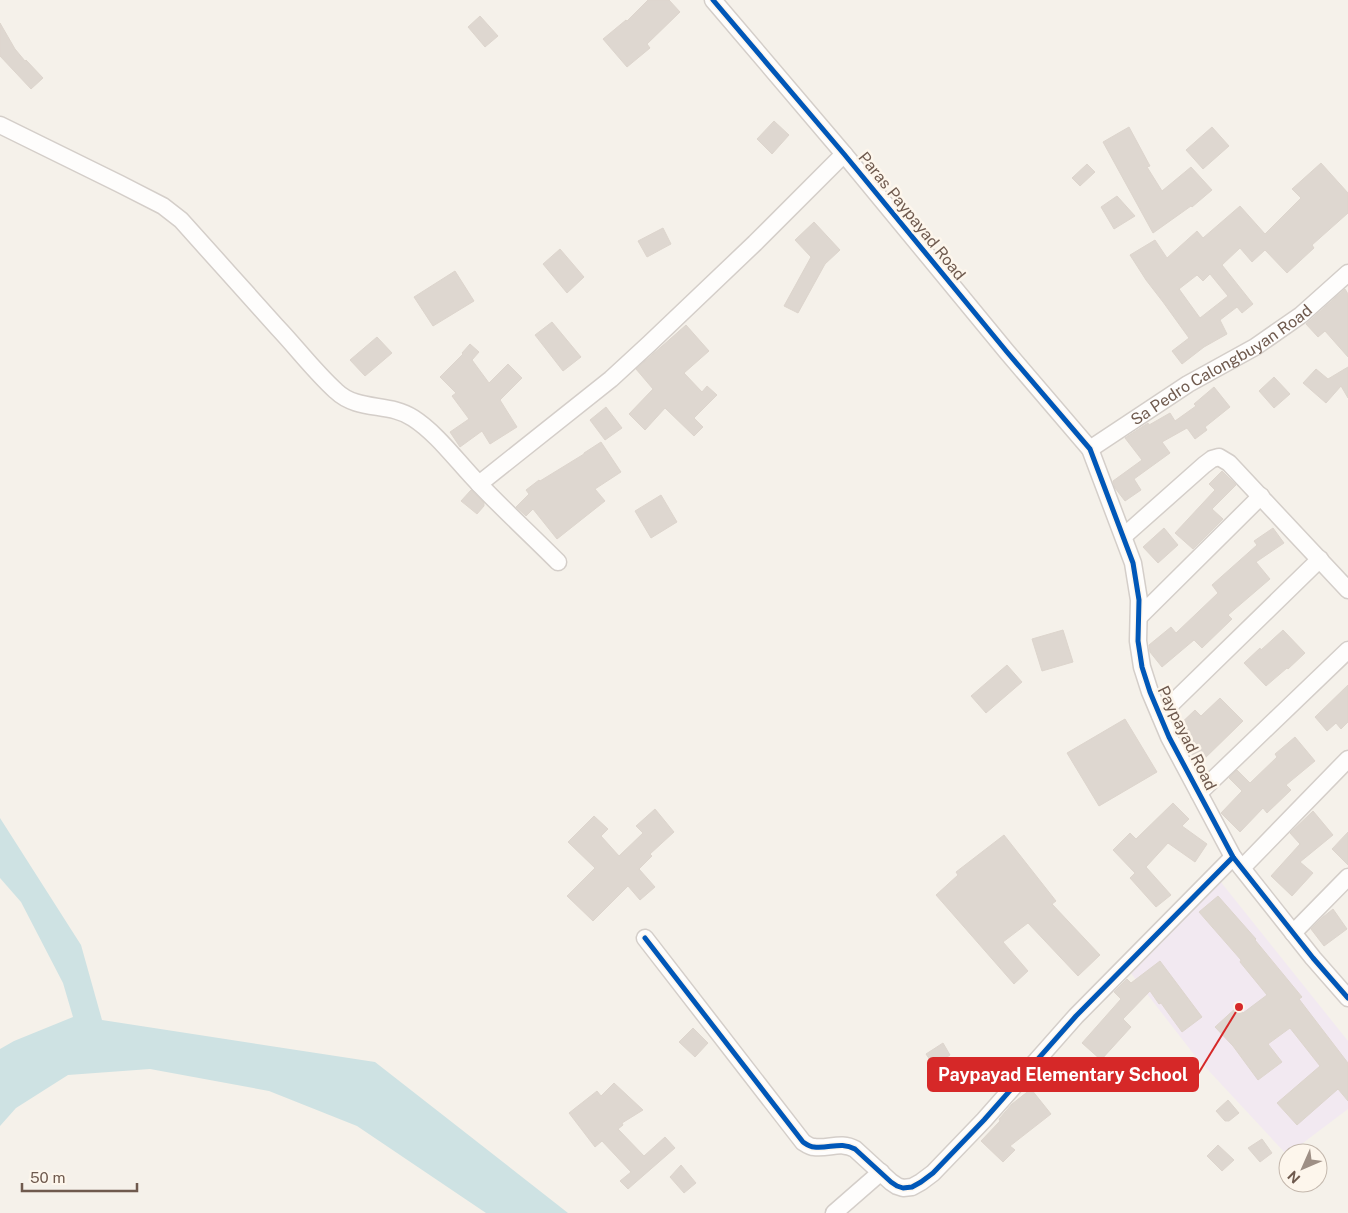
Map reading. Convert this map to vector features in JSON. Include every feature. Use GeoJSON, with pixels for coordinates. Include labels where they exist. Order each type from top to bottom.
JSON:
{"type":"FeatureCollection","features":[{"type":"Feature","properties":{"kind":"street","name":"Paras Paypayad Road"},"geometry":{"type":"LineString","coordinates":[[713,0],[1090,449]]}},
{"type":"Feature","properties":{"kind":"street"},"geometry":{"type":"LineString","coordinates":[[0,125],[163,206],[181,220],[308,363],[337,392],[351,402],[365,406],[381,407],[412,417],[443,444],[479,484],[558,562]]}},
{"type":"Feature","properties":{"kind":"street"},"geometry":{"type":"LineString","coordinates":[[479,484],[604,384],[649,344],[755,243],[844,154]]}},
{"type":"Feature","properties":{"kind":"street","name":"Sa Pedro Calongbuyan Road"},"geometry":{"type":"LineString","coordinates":[[1090,449],[1188,384],[1261,342],[1301,314],[1348,273]]}},
{"type":"Feature","properties":{"kind":"street","name":"Paypayad Road"},"geometry":{"type":"LineString","coordinates":[[1090,449],[1133,563],[1139,600],[1138,641],[1142,667],[1150,692],[1169,737],[1237,863],[1313,958],[1348,998]]}},
{"type":"Feature","properties":{"kind":"street"},"geometry":{"type":"LineString","coordinates":[[1124,536],[1204,465],[1212,459],[1219,457],[1229,462],[1348,590]]}},
{"type":"Feature","properties":{"kind":"street"},"geometry":{"type":"LineString","coordinates":[[1139,617],[1261,496]]}},
{"type":"Feature","properties":{"kind":"street"},"geometry":{"type":"LineString","coordinates":[[1160,715],[1320,559]]}},
{"type":"Feature","properties":{"kind":"street"},"geometry":{"type":"LineString","coordinates":[[1199,793],[1348,650]]}},
{"type":"Feature","properties":{"kind":"street"},"geometry":{"type":"LineString","coordinates":[[645,938],[803,1142],[814,1147],[841,1144],[850,1146],[891,1182],[903,1188],[912,1186],[921,1182],[933,1172],[984,1120],[1076,1016],[1348,759]]}},
{"type":"Feature","properties":{"kind":"street"},"geometry":{"type":"LineString","coordinates":[[1293,933],[1348,878]]}},
{"type":"Feature","properties":{"kind":"street"},"geometry":{"type":"LineString","coordinates":[[834,1213],[881,1172]]}},
{"type":"Feature","properties":{"kind":"shaded area"},"geometry":{"type":"Polygon","coordinates":[[[0,818],[81,945],[102,1020],[375,1062],[568,1213],[486,1213],[357,1126],[269,1091],[150,1069],[68,1075],[16,1108],[0,1126],[0,1049],[14,1041],[73,1017],[63,983],[21,902],[0,878],[0,818]]]}},
{"type":"Feature","properties":{"kind":"shaded area"},"geometry":{"type":"Polygon","coordinates":[[[1220,881],[1348,1041],[1348,1109],[1303,1143],[1278,1143],[1278,1145],[1196,1057],[1130,972],[1220,881]]]}},
{"type":"Feature","properties":{"kind":"building"},"geometry":{"type":"Polygon","coordinates":[[[648,0],[669,0],[680,12],[647,44],[650,48],[627,67],[603,39],[627,21],[648,0]]]}},
{"type":"Feature","properties":{"kind":"building"},"geometry":{"type":"Polygon","coordinates":[[[480,16],[498,36],[485,47],[468,27],[480,16]]]}},
{"type":"Feature","properties":{"kind":"building"},"geometry":{"type":"Polygon","coordinates":[[[0,23],[15,49],[43,78],[31,89],[0,56],[0,23]]]}},
{"type":"Feature","properties":{"kind":"building"},"geometry":{"type":"Polygon","coordinates":[[[774,121],[789,135],[772,154],[757,139],[774,121]]]}},
{"type":"Feature","properties":{"kind":"building"},"geometry":{"type":"Polygon","coordinates":[[[1129,127],[1150,166],[1147,167],[1162,191],[1191,167],[1212,190],[1192,207],[1153,233],[1103,142],[1129,127]]]}},
{"type":"Feature","properties":{"kind":"building"},"geometry":{"type":"Polygon","coordinates":[[[1212,127],[1229,146],[1203,169],[1186,150],[1212,127]]]}},
{"type":"Feature","properties":{"kind":"building"},"geometry":{"type":"Polygon","coordinates":[[[1321,163],[1348,193],[1348,213],[1312,245],[1314,248],[1287,273],[1265,250],[1252,262],[1240,248],[1222,265],[1253,304],[1242,313],[1237,307],[1220,320],[1227,334],[1204,347],[1182,364],[1172,351],[1189,338],[1130,255],[1155,240],[1167,258],[1197,231],[1203,238],[1240,206],[1265,234],[1301,198],[1292,189],[1321,163]],[[1210,274],[1203,281],[1197,275],[1179,289],[1200,318],[1228,296],[1210,274]]]}},
{"type":"Feature","properties":{"kind":"building"},"geometry":{"type":"Polygon","coordinates":[[[1087,164],[1095,172],[1080,186],[1072,178],[1087,164]]]}},
{"type":"Feature","properties":{"kind":"building"},"geometry":{"type":"Polygon","coordinates":[[[1117,196],[1135,216],[1114,229],[1101,207],[1117,196]]]}},
{"type":"Feature","properties":{"kind":"building"},"geometry":{"type":"Polygon","coordinates":[[[814,222],[840,250],[825,264],[798,313],[784,306],[811,257],[795,240],[814,222]]]}},
{"type":"Feature","properties":{"kind":"building"},"geometry":{"type":"Polygon","coordinates":[[[663,228],[671,244],[647,257],[638,241],[663,228]]]}},
{"type":"Feature","properties":{"kind":"building"},"geometry":{"type":"Polygon","coordinates":[[[560,249],[584,277],[567,293],[543,264],[560,249]]]}},
{"type":"Feature","properties":{"kind":"building"},"geometry":{"type":"Polygon","coordinates":[[[455,271],[474,301],[433,326],[414,297],[455,271]]]}},
{"type":"Feature","properties":{"kind":"building"},"geometry":{"type":"Polygon","coordinates":[[[1345,289],[1348,294],[1348,357],[1325,331],[1318,337],[1306,324],[1345,289]]]}},
{"type":"Feature","properties":{"kind":"building"},"geometry":{"type":"Polygon","coordinates":[[[552,322],[581,357],[563,371],[535,335],[552,322]]]}},
{"type":"Feature","properties":{"kind":"building"},"geometry":{"type":"Polygon","coordinates":[[[686,325],[709,351],[684,373],[702,392],[707,386],[717,395],[694,418],[703,427],[694,436],[665,408],[645,430],[629,414],[653,389],[636,369],[686,325]]]}},
{"type":"Feature","properties":{"kind":"building"},"geometry":{"type":"Polygon","coordinates":[[[377,337],[392,353],[365,376],[350,360],[377,337]]]}},
{"type":"Feature","properties":{"kind":"building"},"geometry":{"type":"Polygon","coordinates":[[[470,344],[479,352],[472,360],[489,383],[508,364],[522,378],[500,400],[517,427],[490,444],[482,431],[460,447],[450,432],[469,419],[452,396],[456,393],[440,377],[463,354],[470,344]]]}},
{"type":"Feature","properties":{"kind":"building"},"geometry":{"type":"Polygon","coordinates":[[[1348,367],[1348,398],[1341,386],[1326,403],[1303,383],[1316,369],[1328,379],[1348,367]]]}},
{"type":"Feature","properties":{"kind":"building"},"geometry":{"type":"Polygon","coordinates":[[[1274,377],[1290,394],[1274,408],[1259,391],[1274,377]]]}},
{"type":"Feature","properties":{"kind":"building"},"geometry":{"type":"Polygon","coordinates":[[[1214,387],[1230,407],[1205,427],[1207,430],[1195,439],[1187,428],[1162,442],[1170,453],[1134,479],[1141,490],[1125,501],[1115,488],[1113,481],[1142,460],[1125,438],[1148,423],[1149,425],[1170,413],[1175,421],[1196,406],[1194,404],[1214,387]]]}},
{"type":"Feature","properties":{"kind":"building"},"geometry":{"type":"Polygon","coordinates":[[[606,407],[622,428],[605,440],[590,420],[606,407]]]}},
{"type":"Feature","properties":{"kind":"building"},"geometry":{"type":"Polygon","coordinates":[[[601,442],[621,472],[595,489],[605,501],[557,539],[533,509],[526,516],[516,507],[529,494],[526,490],[539,480],[601,442]]]}},
{"type":"Feature","properties":{"kind":"building"},"geometry":{"type":"Polygon","coordinates":[[[1222,471],[1236,485],[1212,509],[1223,519],[1193,549],[1175,533],[1215,490],[1209,484],[1222,471]]]}},
{"type":"Feature","properties":{"kind":"building"},"geometry":{"type":"Polygon","coordinates":[[[471,490],[484,503],[484,506],[477,514],[461,501],[471,490]]]}},
{"type":"Feature","properties":{"kind":"building"},"geometry":{"type":"Polygon","coordinates":[[[661,495],[677,522],[651,538],[635,511],[661,495]]]}},
{"type":"Feature","properties":{"kind":"building"},"geometry":{"type":"Polygon","coordinates":[[[1164,528],[1178,545],[1158,563],[1143,547],[1164,528]]]}},
{"type":"Feature","properties":{"kind":"building"},"geometry":{"type":"Polygon","coordinates":[[[1273,528],[1284,543],[1256,562],[1270,579],[1228,615],[1232,619],[1202,648],[1194,640],[1162,667],[1150,652],[1149,645],[1171,627],[1176,633],[1218,593],[1212,585],[1257,545],[1254,541],[1273,528]]]}},
{"type":"Feature","properties":{"kind":"building"},"geometry":{"type":"Polygon","coordinates":[[[1063,630],[1073,662],[1042,671],[1032,639],[1063,630]]]}},
{"type":"Feature","properties":{"kind":"building"},"geometry":{"type":"Polygon","coordinates":[[[1283,630],[1305,653],[1266,686],[1244,663],[1283,630]]]}},
{"type":"Feature","properties":{"kind":"building"},"geometry":{"type":"Polygon","coordinates":[[[1007,665],[1022,682],[986,713],[971,696],[1007,665]]]}},
{"type":"Feature","properties":{"kind":"building"},"geometry":{"type":"Polygon","coordinates":[[[1348,685],[1348,722],[1341,729],[1336,723],[1327,731],[1315,717],[1348,685]]]}},
{"type":"Feature","properties":{"kind":"building"},"geometry":{"type":"Polygon","coordinates":[[[1220,698],[1243,721],[1200,763],[1186,748],[1176,728],[1195,710],[1201,716],[1220,698]]]}},
{"type":"Feature","properties":{"kind":"building"},"geometry":{"type":"Polygon","coordinates":[[[1125,719],[1157,772],[1099,806],[1067,753],[1125,719]]]}},
{"type":"Feature","properties":{"kind":"building"},"geometry":{"type":"Polygon","coordinates":[[[1295,737],[1315,761],[1286,785],[1291,790],[1267,813],[1263,808],[1240,832],[1221,813],[1242,791],[1229,778],[1237,770],[1250,783],[1277,757],[1275,754],[1295,737]]]}},
{"type":"Feature","properties":{"kind":"building"},"geometry":{"type":"Polygon","coordinates":[[[1173,803],[1189,819],[1182,826],[1207,844],[1195,862],[1168,843],[1146,867],[1171,895],[1156,907],[1130,878],[1135,873],[1113,850],[1130,833],[1136,839],[1173,803]]]}},
{"type":"Feature","properties":{"kind":"building"},"geometry":{"type":"Polygon","coordinates":[[[655,809],[674,832],[650,854],[652,856],[639,869],[655,887],[640,900],[628,886],[593,921],[567,896],[595,868],[568,842],[594,816],[608,829],[601,836],[619,856],[643,833],[636,826],[655,809]]]}},
{"type":"Feature","properties":{"kind":"building"},"geometry":{"type":"Polygon","coordinates":[[[1313,811],[1333,835],[1300,862],[1313,873],[1292,896],[1271,876],[1300,844],[1290,833],[1313,811]]]}},
{"type":"Feature","properties":{"kind":"building"},"geometry":{"type":"Polygon","coordinates":[[[1348,832],[1348,865],[1332,849],[1348,832]]]}},
{"type":"Feature","properties":{"kind":"building"},"geometry":{"type":"Polygon","coordinates":[[[1004,835],[1056,901],[1052,904],[1100,955],[1078,976],[1028,923],[1003,942],[1028,971],[1014,984],[936,895],[958,875],[956,872],[1004,835]]]}},
{"type":"Feature","properties":{"kind":"building"},"geometry":{"type":"Polygon","coordinates":[[[1218,896],[1256,939],[1302,997],[1299,999],[1348,1063],[1348,1101],[1338,1089],[1297,1125],[1277,1103],[1320,1066],[1290,1028],[1268,1044],[1282,1062],[1258,1080],[1233,1046],[1215,1027],[1238,1006],[1243,1013],[1267,995],[1240,962],[1241,960],[1199,912],[1218,896]]]}},
{"type":"Feature","properties":{"kind":"building"},"geometry":{"type":"Polygon","coordinates":[[[1333,909],[1347,929],[1324,946],[1311,929],[1333,909]]]}},
{"type":"Feature","properties":{"kind":"building"},"geometry":{"type":"Polygon","coordinates":[[[1160,961],[1202,1017],[1182,1032],[1150,991],[1123,1019],[1131,1027],[1101,1060],[1082,1043],[1121,999],[1114,992],[1127,979],[1131,983],[1160,961]]]}},
{"type":"Feature","properties":{"kind":"building"},"geometry":{"type":"Polygon","coordinates":[[[693,1028],[708,1043],[695,1057],[679,1042],[693,1028]]]}},
{"type":"Feature","properties":{"kind":"building"},"geometry":{"type":"Polygon","coordinates":[[[943,1043],[950,1055],[934,1066],[926,1054],[943,1043]]]}},
{"type":"Feature","properties":{"kind":"building"},"geometry":{"type":"Polygon","coordinates":[[[614,1083],[643,1110],[622,1123],[623,1125],[618,1129],[644,1156],[665,1137],[675,1148],[628,1189],[620,1181],[631,1172],[602,1141],[595,1147],[569,1113],[597,1091],[601,1096],[614,1083]]]}},
{"type":"Feature","properties":{"kind":"building"},"geometry":{"type":"Polygon","coordinates":[[[1031,1089],[1051,1114],[1010,1146],[1015,1150],[1003,1162],[981,1141],[1000,1121],[999,1119],[1012,1104],[1031,1089]]]}},
{"type":"Feature","properties":{"kind":"building"},"geometry":{"type":"Polygon","coordinates":[[[1228,1100],[1239,1113],[1229,1121],[1225,1121],[1216,1111],[1228,1100]]]}},
{"type":"Feature","properties":{"kind":"building"},"geometry":{"type":"Polygon","coordinates":[[[1262,1139],[1272,1153],[1260,1162],[1248,1148],[1262,1139]]]}},
{"type":"Feature","properties":{"kind":"building"},"geometry":{"type":"Polygon","coordinates":[[[1218,1145],[1234,1160],[1222,1171],[1207,1156],[1218,1145]]]}},
{"type":"Feature","properties":{"kind":"building"},"geometry":{"type":"Polygon","coordinates":[[[681,1165],[696,1183],[684,1193],[670,1177],[681,1165]]]}},
{"type":"Feature","properties":{"kind":"cycle path"},"geometry":{"type":"LineString","coordinates":[[713,0],[1090,449],[1133,563],[1139,600],[1138,641],[1142,667],[1150,692],[1169,737],[1233,857],[1313,958],[1348,998]]}},
{"type":"Feature","properties":{"kind":"cycle path"},"geometry":{"type":"LineString","coordinates":[[645,938],[803,1142],[813,1147],[840,1145],[855,1149],[891,1182],[903,1188],[912,1187],[933,1173],[984,1120],[1076,1016],[1233,857]]}},
{"type":"Feature","properties":{"kind":"place","name":"Paypayad Elementary School"},"geometry":{"type":"Point","coordinates":[1239,1007]}}]}
